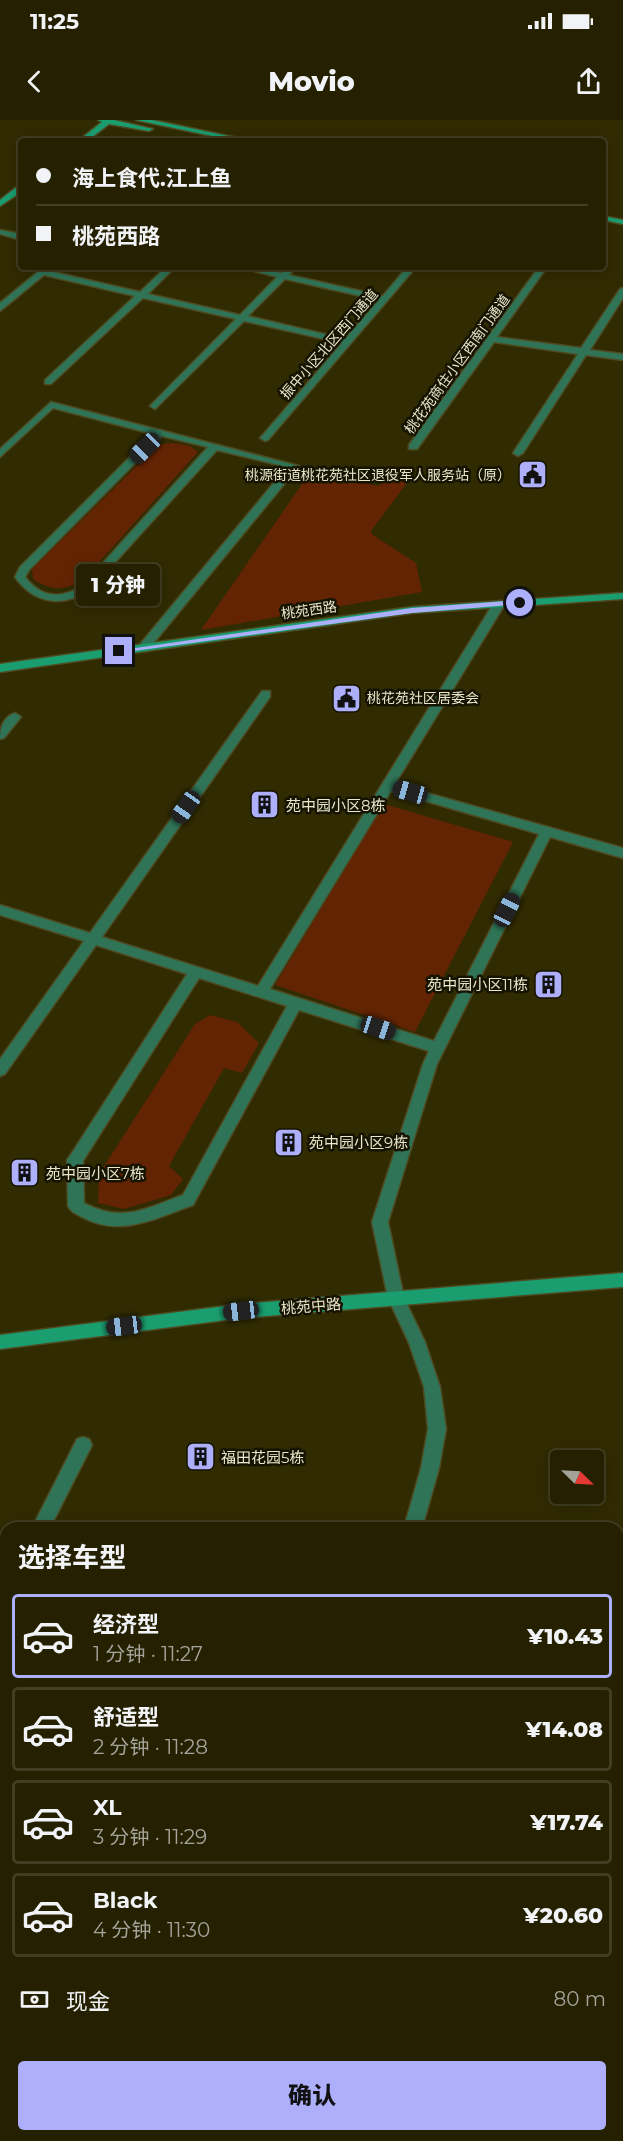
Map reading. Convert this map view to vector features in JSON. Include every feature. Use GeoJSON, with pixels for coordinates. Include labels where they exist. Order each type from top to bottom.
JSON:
{"type":"FeatureCollection","features":[{"type":"Feature","properties":{"kind":"street"},"geometry":{"type":"LineString","coordinates":[[140,120],[233,138]]}},
{"type":"Feature","properties":{"kind":"street"},"geometry":{"type":"LineString","coordinates":[[85,138],[105,121],[193,138]]}},
{"type":"Feature","properties":{"kind":"street"},"geometry":{"type":"LineString","coordinates":[[0,204],[18,190]]}},
{"type":"Feature","properties":{"kind":"street"},"geometry":{"type":"LineString","coordinates":[[606,211],[623,214]]}},
{"type":"Feature","properties":{"kind":"street"},"geometry":{"type":"LineString","coordinates":[[606,219],[623,222]]}},
{"type":"Feature","properties":{"kind":"street"},"geometry":{"type":"LineString","coordinates":[[0,232],[18,236]]}},
{"type":"Feature","properties":{"kind":"street"},"geometry":{"type":"LineString","coordinates":[[0,308],[46,270],[141,295],[348,342]]}},
{"type":"Feature","properties":{"kind":"street"},"geometry":{"type":"LineString","coordinates":[[48,382],[168,270]]}},
{"type":"Feature","properties":{"kind":"street"},"geometry":{"type":"LineString","coordinates":[[256,270],[385,299]]}},
{"type":"Feature","properties":{"kind":"street"},"geometry":{"type":"LineString","coordinates":[[155,406],[289,270]]}},
{"type":"Feature","properties":{"kind":"street","name":"振中小区北区西门通道"},"geometry":{"type":"LineString","coordinates":[[265,438],[409,270]]}},
{"type":"Feature","properties":{"kind":"street","name":"桃花苑商住小区西南门通道"},"geometry":{"type":"LineString","coordinates":[[413,447],[541,270]]}},
{"type":"Feature","properties":{"kind":"street"},"geometry":{"type":"LineString","coordinates":[[518,453],[623,291]]}},
{"type":"Feature","properties":{"kind":"street"},"geometry":{"type":"LineString","coordinates":[[492,339],[623,357]]}},
{"type":"Feature","properties":{"kind":"street"},"geometry":{"type":"LineString","coordinates":[[0,454],[51,405],[294,466],[143,648]]}},
{"type":"Feature","properties":{"kind":"street"},"geometry":{"type":"LineString","coordinates":[[160,432],[24,569],[20,577],[34,594],[66,599],[86,588],[215,446]]}},
{"type":"Feature","properties":{"kind":"street","name":"桃苑西路"},"geometry":{"type":"LineString","coordinates":[[0,668],[412,610],[623,596]]}},
{"type":"Feature","properties":{"kind":"street"},"geometry":{"type":"LineString","coordinates":[[261,992],[499,604]]}},
{"type":"Feature","properties":{"kind":"street"},"geometry":{"type":"LineString","coordinates":[[0,1070],[266,694]]}},
{"type":"Feature","properties":{"kind":"street"},"geometry":{"type":"LineString","coordinates":[[0,735],[15,717]]}},
{"type":"Feature","properties":{"kind":"street"},"geometry":{"type":"LineString","coordinates":[[387,786],[623,853]]}},
{"type":"Feature","properties":{"kind":"street"},"geometry":{"type":"LineString","coordinates":[[415,1522],[430,1468],[437,1429],[432,1387],[417,1342],[396,1299],[380,1222],[430,1064],[547,831]]}},
{"type":"Feature","properties":{"kind":"street"},"geometry":{"type":"LineString","coordinates":[[0,910],[439,1048]]}},
{"type":"Feature","properties":{"kind":"street"},"geometry":{"type":"LineString","coordinates":[[196,971],[75,1160],[76,1206],[98,1218],[133,1220],[188,1200],[296,1003]]}},
{"type":"Feature","properties":{"kind":"street","name":"桃苑中路"},"geometry":{"type":"LineString","coordinates":[[0,1342],[241,1311],[623,1280]]}},
{"type":"Feature","properties":{"kind":"street"},"geometry":{"type":"LineString","coordinates":[[44,1522],[83,1445]]}},
{"type":"Feature","properties":{"kind":"shaded area"},"geometry":{"type":"Polygon","coordinates":[[[174,443],[190,446],[198,452],[83,580],[64,588],[58,588],[45,586],[33,579],[32,569],[154,449],[161,444],[174,443]]]}},
{"type":"Feature","properties":{"kind":"shaded area"},"geometry":{"type":"Polygon","coordinates":[[[311,471],[378,486],[386,480],[410,479],[371,531],[373,535],[416,563],[422,592],[201,630],[311,471]]]}},
{"type":"Feature","properties":{"kind":"shaded area"},"geometry":{"type":"Polygon","coordinates":[[[384,804],[513,842],[415,1032],[275,985],[384,804]]]}},
{"type":"Feature","properties":{"kind":"shaded area"},"geometry":{"type":"Polygon","coordinates":[[[210,1015],[237,1022],[259,1043],[242,1073],[224,1068],[169,1166],[183,1179],[171,1195],[124,1209],[98,1203],[99,1174],[195,1024],[210,1015]]]}},
{"type":"Feature","properties":{"kind":"place","name":"桃源街道桃花苑社区退役军人服务站（原）"},"geometry":{"type":"Point","coordinates":[532,475]}},
{"type":"Feature","properties":{"kind":"place","name":"桃花苑社区居委会"},"geometry":{"type":"Point","coordinates":[346,698]}},
{"type":"Feature","properties":{"kind":"place","name":"苑中园小区8栋"},"geometry":{"type":"Point","coordinates":[265,805]}},
{"type":"Feature","properties":{"kind":"place","name":"苑中园小区11栋"},"geometry":{"type":"Point","coordinates":[549,984]}},
{"type":"Feature","properties":{"kind":"place","name":"苑中园小区9栋"},"geometry":{"type":"Point","coordinates":[288,1142]}},
{"type":"Feature","properties":{"kind":"place","name":"苑中园小区7栋"},"geometry":{"type":"Point","coordinates":[25,1173]}},
{"type":"Feature","properties":{"kind":"place","name":"福田花园5栋"},"geometry":{"type":"Point","coordinates":[200,1457]}},
{"type":"Feature","properties":{"kind":"route"},"geometry":{"type":"LineString","coordinates":[[119,651],[412,610],[520,603]]}}]}
